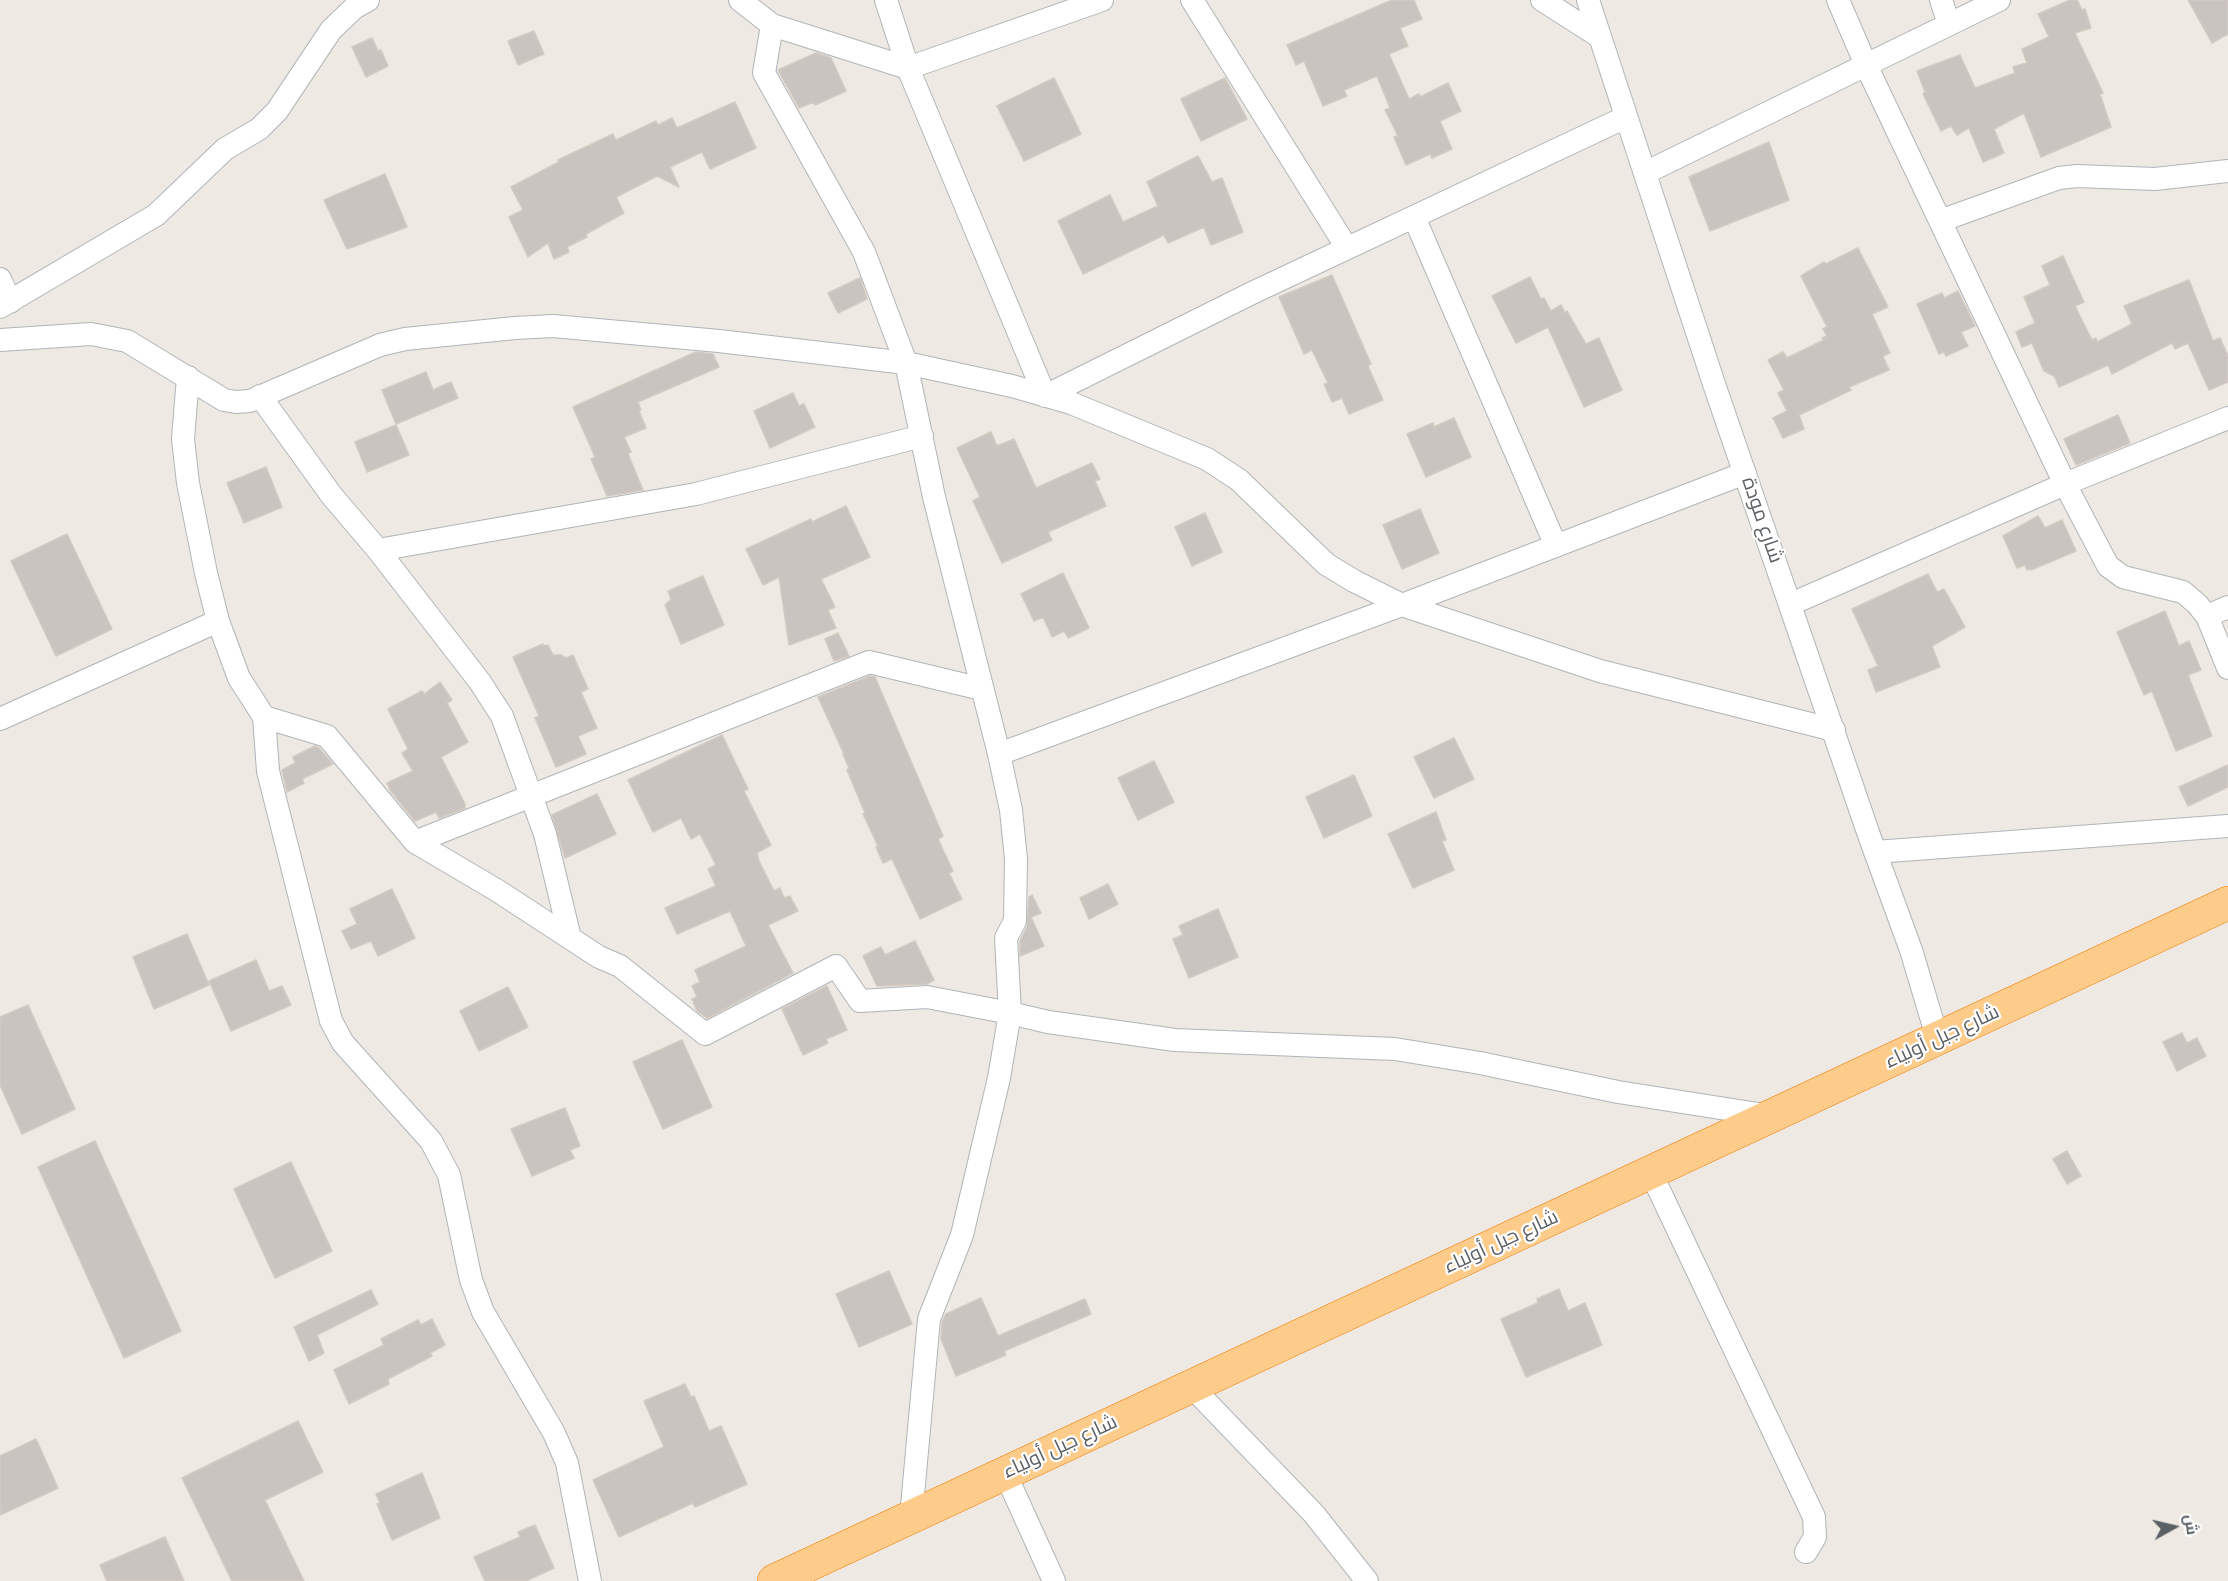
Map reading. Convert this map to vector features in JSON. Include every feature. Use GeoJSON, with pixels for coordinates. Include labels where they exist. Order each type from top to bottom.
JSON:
{"type":"FeatureCollection","features":[{"type":"Feature","properties":{"kind":"highway","name":"شارع جبل أولياء"},"geometry":{"type":"LineString","coordinates":[[774,1581],[2228,903]]}},
{"type":"Feature","properties":{"kind":"street"},"geometry":{"type":"LineString","coordinates":[[0,279],[5,304],[156,215],[225,149],[259,129],[277,111],[331,30],[354,8],[368,0]]}},
{"type":"Feature","properties":{"kind":"street"},"geometry":{"type":"LineString","coordinates":[[740,0],[772,25],[908,68],[1102,0]]}},
{"type":"Feature","properties":{"kind":"street"},"geometry":{"type":"LineString","coordinates":[[886,0],[908,68],[1045,396]]}},
{"type":"Feature","properties":{"kind":"street"},"geometry":{"type":"LineString","coordinates":[[1192,0],[1347,248]]}},
{"type":"Feature","properties":{"kind":"street"},"geometry":{"type":"LineString","coordinates":[[1542,0],[1600,37]]}},
{"type":"Feature","properties":{"kind":"street","name":"شارع مودة"},"geometry":{"type":"LineString","coordinates":[[1588,0],[1745,473],[1911,950],[1938,1040]]}},
{"type":"Feature","properties":{"kind":"street"},"geometry":{"type":"LineString","coordinates":[[1838,0],[1866,65],[2065,484],[2108,566],[2123,577],[2183,592],[2207,616],[2228,668]]}},
{"type":"Feature","properties":{"kind":"street"},"geometry":{"type":"LineString","coordinates":[[1941,0],[1949,24]]}},
{"type":"Feature","properties":{"kind":"street"},"geometry":{"type":"LineString","coordinates":[[1644,173],[1999,0]]}},
{"type":"Feature","properties":{"kind":"street"},"geometry":{"type":"LineString","coordinates":[[772,25],[764,73],[864,252],[906,363],[934,497],[999,754],[1011,810],[1016,860],[1015,921],[1006,938],[1010,1012],[999,1078],[962,1234],[929,1319],[911,1517]]}},
{"type":"Feature","properties":{"kind":"street"},"geometry":{"type":"LineString","coordinates":[[1045,396],[1347,248],[1626,117]]}},
{"type":"Feature","properties":{"kind":"street"},"geometry":{"type":"LineString","coordinates":[[1940,221],[2059,178],[2077,176],[2155,179],[2228,171]]}},
{"type":"Feature","properties":{"kind":"street"},"geometry":{"type":"LineString","coordinates":[[1414,217],[1556,546]]}},
{"type":"Feature","properties":{"kind":"street"},"geometry":{"type":"LineString","coordinates":[[0,340],[91,334],[127,340],[224,400],[243,402],[380,345],[405,339],[515,328],[553,326],[695,339],[906,363],[1012,386],[1071,403],[1207,459],[1239,480],[1326,564],[1402,605],[1600,671],[1834,730]]}},
{"type":"Feature","properties":{"kind":"street"},"geometry":{"type":"LineString","coordinates":[[188,377],[183,439],[188,483],[218,621],[239,678],[264,717],[268,771],[331,1021],[343,1043],[431,1142],[449,1175],[471,1280],[483,1312],[554,1433],[567,1463],[590,1581]]}},
{"type":"Feature","properties":{"kind":"street"},"geometry":{"type":"LineString","coordinates":[[261,396],[332,496],[378,550],[480,682],[502,716],[545,834],[570,938]]}},
{"type":"Feature","properties":{"kind":"street"},"geometry":{"type":"LineString","coordinates":[[1791,604],[2065,484],[2225,427]]}},
{"type":"Feature","properties":{"kind":"street"},"geometry":{"type":"LineString","coordinates":[[378,550],[696,494],[922,436]]}},
{"type":"Feature","properties":{"kind":"street"},"geometry":{"type":"LineString","coordinates":[[999,754],[1402,605],[1745,473]]}},
{"type":"Feature","properties":{"kind":"street"},"geometry":{"type":"LineString","coordinates":[[2207,616],[2228,607]]}},
{"type":"Feature","properties":{"kind":"street"},"geometry":{"type":"LineString","coordinates":[[0,719],[218,621]]}},
{"type":"Feature","properties":{"kind":"street"},"geometry":{"type":"LineString","coordinates":[[415,842],[869,662],[982,689]]}},
{"type":"Feature","properties":{"kind":"street"},"geometry":{"type":"LineString","coordinates":[[264,717],[327,736],[415,842],[498,891],[599,957],[620,966],[705,1034],[836,966],[860,1001],[927,997],[1010,1012],[1048,1022],[1175,1040],[1395,1049],[1480,1063],[1618,1092],[1771,1117]]}},
{"type":"Feature","properties":{"kind":"street"},"geometry":{"type":"LineString","coordinates":[[1875,852],[2228,826]]}},
{"type":"Feature","properties":{"kind":"street"},"geometry":{"type":"LineString","coordinates":[[1651,1173],[1814,1516],[1815,1537],[1806,1552]]}},
{"type":"Feature","properties":{"kind":"street"},"geometry":{"type":"LineString","coordinates":[[1192,1387],[1314,1514],[1367,1581]]}},
{"type":"Feature","properties":{"kind":"street"},"geometry":{"type":"LineString","coordinates":[[1005,1473],[1054,1581]]}},
{"type":"Feature","properties":{"kind":"building"},"geometry":{"type":"Polygon","coordinates":[[[1392,0],[1414,0],[1422,19],[1400,28],[1408,46],[1389,54],[1409,99],[1419,94],[1420,97],[1448,83],[1461,111],[1440,121],[1452,149],[1432,158],[1430,154],[1406,165],[1394,137],[1398,136],[1385,110],[1390,108],[1377,76],[1344,90],[1347,96],[1323,106],[1304,61],[1296,65],[1287,45],[1392,0]]]}},
{"type":"Feature","properties":{"kind":"building"},"geometry":{"type":"Polygon","coordinates":[[[2070,0],[2077,0],[2082,10],[2085,9],[2091,28],[2075,33],[2103,93],[2100,94],[2111,127],[2041,157],[2024,113],[1994,129],[2004,153],[1983,162],[1969,128],[1957,135],[1951,126],[1941,131],[1923,94],[1925,92],[1917,71],[1960,55],[1975,88],[2015,73],[2013,67],[2027,63],[2022,49],[2049,37],[2038,14],[2070,0]]]}},
{"type":"Feature","properties":{"kind":"building"},"geometry":{"type":"Polygon","coordinates":[[[2188,0],[2228,0],[2228,34],[2212,43],[2188,0]]]}},
{"type":"Feature","properties":{"kind":"building"},"geometry":{"type":"Polygon","coordinates":[[[534,31],[544,54],[518,65],[508,41],[534,31]]]}},
{"type":"Feature","properties":{"kind":"building"},"geometry":{"type":"Polygon","coordinates":[[[372,38],[378,51],[381,50],[388,66],[366,77],[352,47],[372,38]]]}},
{"type":"Feature","properties":{"kind":"building"},"geometry":{"type":"Polygon","coordinates":[[[816,53],[831,58],[846,91],[815,105],[814,102],[799,108],[778,70],[816,53]]]}},
{"type":"Feature","properties":{"kind":"building"},"geometry":{"type":"Polygon","coordinates":[[[1054,78],[1081,134],[1024,161],[997,106],[1054,78]]]}},
{"type":"Feature","properties":{"kind":"building"},"geometry":{"type":"Polygon","coordinates":[[[1225,78],[1247,119],[1201,141],[1181,99],[1225,78]]]}},
{"type":"Feature","properties":{"kind":"building"},"geometry":{"type":"Polygon","coordinates":[[[735,102],[756,148],[710,169],[702,152],[670,167],[679,187],[657,176],[616,197],[624,213],[567,247],[569,252],[554,259],[548,243],[528,257],[509,217],[523,210],[511,187],[559,162],[558,160],[613,134],[616,140],[656,121],[658,125],[672,118],[677,128],[735,102]]]}},
{"type":"Feature","properties":{"kind":"building"},"geometry":{"type":"Polygon","coordinates":[[[1769,142],[1789,200],[1710,231],[1689,177],[1769,142]]]}},
{"type":"Feature","properties":{"kind":"building"},"geometry":{"type":"Polygon","coordinates":[[[1198,156],[1212,182],[1222,178],[1243,232],[1211,245],[1204,227],[1168,243],[1164,235],[1083,274],[1058,221],[1110,195],[1123,222],[1158,206],[1147,182],[1198,156]]]}},
{"type":"Feature","properties":{"kind":"building"},"geometry":{"type":"Polygon","coordinates":[[[385,174],[407,227],[347,249],[324,200],[385,174]]]}},
{"type":"Feature","properties":{"kind":"building"},"geometry":{"type":"Polygon","coordinates":[[[1858,248],[1888,307],[1872,314],[1890,353],[1883,356],[1889,370],[1849,387],[1851,390],[1799,415],[1804,429],[1783,438],[1773,418],[1787,411],[1778,393],[1784,390],[1768,360],[1783,352],[1787,358],[1824,340],[1822,338],[1827,336],[1823,329],[1827,327],[1801,276],[1824,262],[1826,264],[1858,248]]]}},
{"type":"Feature","properties":{"kind":"building"},"geometry":{"type":"Polygon","coordinates":[[[2063,256],[2084,302],[2075,306],[2092,340],[2096,338],[2097,342],[2132,324],[2124,306],[2189,280],[2213,341],[2220,338],[2228,356],[2228,382],[2209,390],[2188,343],[2175,349],[2172,343],[2112,374],[2108,365],[2059,387],[2054,376],[2044,371],[2032,343],[2022,347],[2016,332],[2035,323],[2024,297],[2050,285],[2042,266],[2063,256]]]}},
{"type":"Feature","properties":{"kind":"building"},"geometry":{"type":"Polygon","coordinates":[[[1332,275],[1371,364],[1368,366],[1383,400],[1349,414],[1342,398],[1332,402],[1324,384],[1328,383],[1312,350],[1304,354],[1279,297],[1332,275]]]}},
{"type":"Feature","properties":{"kind":"building"},"geometry":{"type":"Polygon","coordinates":[[[1530,277],[1541,299],[1544,298],[1551,311],[1561,305],[1565,313],[1567,311],[1586,344],[1599,338],[1622,390],[1584,407],[1548,327],[1516,343],[1492,296],[1530,277]]]}},
{"type":"Feature","properties":{"kind":"building"},"geometry":{"type":"Polygon","coordinates":[[[860,278],[867,299],[838,313],[828,293],[860,278]]]}},
{"type":"Feature","properties":{"kind":"building"},"geometry":{"type":"Polygon","coordinates":[[[1958,291],[1975,326],[1961,332],[1968,346],[1946,356],[1944,352],[1939,354],[1917,304],[1942,293],[1944,298],[1958,291]]]}},
{"type":"Feature","properties":{"kind":"building"},"geometry":{"type":"Polygon","coordinates":[[[696,352],[713,354],[719,367],[638,402],[646,428],[624,437],[631,452],[628,454],[643,490],[607,496],[591,459],[595,457],[573,407],[696,352]]]}},
{"type":"Feature","properties":{"kind":"building"},"geometry":{"type":"Polygon","coordinates":[[[426,372],[433,390],[451,382],[458,398],[396,424],[382,390],[426,372]]]}},
{"type":"Feature","properties":{"kind":"building"},"geometry":{"type":"Polygon","coordinates":[[[793,393],[799,406],[804,404],[815,427],[770,448],[754,411],[793,393]]]}},
{"type":"Feature","properties":{"kind":"building"},"geometry":{"type":"Polygon","coordinates":[[[2118,415],[2130,443],[2076,465],[2064,439],[2118,415]]]}},
{"type":"Feature","properties":{"kind":"building"},"geometry":{"type":"Polygon","coordinates":[[[1454,418],[1471,457],[1426,477],[1407,434],[1433,423],[1434,427],[1454,418]]]}},
{"type":"Feature","properties":{"kind":"building"},"geometry":{"type":"Polygon","coordinates":[[[396,425],[409,455],[367,472],[355,442],[396,425]]]}},
{"type":"Feature","properties":{"kind":"building"},"geometry":{"type":"Polygon","coordinates":[[[991,432],[997,446],[1014,439],[1036,488],[1092,463],[1100,479],[1095,481],[1106,506],[1048,532],[1052,540],[1002,563],[973,501],[980,497],[957,448],[991,432]]]}},
{"type":"Feature","properties":{"kind":"building"},"geometry":{"type":"Polygon","coordinates":[[[266,467],[282,507],[244,523],[227,483],[266,467]]]}},
{"type":"Feature","properties":{"kind":"building"},"geometry":{"type":"Polygon","coordinates":[[[846,506],[870,557],[821,579],[835,607],[828,610],[836,628],[789,645],[779,577],[763,585],[746,549],[811,519],[812,522],[846,506]]]}},
{"type":"Feature","properties":{"kind":"building"},"geometry":{"type":"Polygon","coordinates":[[[1420,509],[1439,553],[1402,569],[1383,525],[1420,509]]]}},
{"type":"Feature","properties":{"kind":"building"},"geometry":{"type":"Polygon","coordinates":[[[1205,513],[1222,552],[1192,566],[1175,527],[1205,513]]]}},
{"type":"Feature","properties":{"kind":"building"},"geometry":{"type":"Polygon","coordinates":[[[2038,516],[2045,528],[2062,520],[2076,551],[2031,570],[2027,570],[2025,565],[2017,568],[2003,536],[2038,516]]]}},
{"type":"Feature","properties":{"kind":"building"},"geometry":{"type":"Polygon","coordinates":[[[67,534],[112,629],[56,656],[11,561],[67,534]]]}},
{"type":"Feature","properties":{"kind":"building"},"geometry":{"type":"Polygon","coordinates":[[[1063,573],[1089,628],[1068,638],[1064,631],[1052,637],[1043,617],[1034,621],[1021,594],[1063,573]]]}},
{"type":"Feature","properties":{"kind":"building"},"geometry":{"type":"Polygon","coordinates":[[[1928,574],[1937,592],[1944,589],[1965,627],[1932,646],[1940,667],[1876,692],[1868,670],[1878,666],[1852,609],[1928,574]]]}},
{"type":"Feature","properties":{"kind":"building"},"geometry":{"type":"Polygon","coordinates":[[[703,576],[724,625],[681,644],[665,605],[671,599],[668,591],[703,576]]]}},
{"type":"Feature","properties":{"kind":"building"},"geometry":{"type":"Polygon","coordinates":[[[2165,611],[2179,646],[2189,641],[2201,670],[2188,675],[2212,736],[2176,751],[2152,691],[2144,695],[2117,632],[2165,611]]]}},
{"type":"Feature","properties":{"kind":"building"},"geometry":{"type":"Polygon","coordinates":[[[838,633],[849,656],[834,661],[825,639],[838,633]]]}},
{"type":"Feature","properties":{"kind":"building"},"geometry":{"type":"Polygon","coordinates":[[[543,644],[548,645],[553,655],[566,658],[573,655],[588,689],[581,692],[597,728],[578,736],[586,754],[556,767],[535,718],[539,716],[513,657],[543,644]]]}},
{"type":"Feature","properties":{"kind":"building"},"geometry":{"type":"Polygon","coordinates":[[[870,676],[875,677],[943,836],[938,839],[953,871],[949,873],[962,899],[920,919],[892,859],[883,863],[847,770],[849,768],[844,754],[818,697],[870,676]]]}},
{"type":"Feature","properties":{"kind":"building"},"geometry":{"type":"Polygon","coordinates":[[[440,682],[452,700],[447,703],[468,742],[441,757],[465,808],[439,818],[436,812],[415,821],[387,783],[413,771],[402,753],[408,749],[388,709],[422,691],[424,694],[440,682]]]}},
{"type":"Feature","properties":{"kind":"building"},"geometry":{"type":"Polygon","coordinates":[[[722,735],[748,789],[744,791],[771,845],[757,853],[759,861],[774,891],[780,888],[784,898],[790,896],[798,911],[768,925],[793,973],[707,1018],[697,1011],[692,999],[697,997],[692,986],[700,982],[695,970],[746,946],[730,911],[677,934],[665,908],[716,886],[708,869],[716,865],[700,834],[691,839],[681,818],[653,832],[628,780],[722,735]]]}},
{"type":"Feature","properties":{"kind":"building"},"geometry":{"type":"Polygon","coordinates":[[[1454,738],[1474,779],[1434,798],[1414,757],[1454,738]]]}},
{"type":"Feature","properties":{"kind":"building"},"geometry":{"type":"Polygon","coordinates":[[[315,746],[333,764],[302,779],[304,783],[287,792],[282,770],[295,763],[293,757],[315,746]]]}},
{"type":"Feature","properties":{"kind":"building"},"geometry":{"type":"Polygon","coordinates":[[[1154,761],[1174,802],[1138,820],[1118,778],[1154,761]]]}},
{"type":"Feature","properties":{"kind":"building"},"geometry":{"type":"Polygon","coordinates":[[[2228,765],[2228,787],[2188,806],[2179,787],[2228,765]]]}},
{"type":"Feature","properties":{"kind":"building"},"geometry":{"type":"Polygon","coordinates":[[[1354,775],[1372,816],[1324,838],[1306,797],[1354,775]]]}},
{"type":"Feature","properties":{"kind":"building"},"geometry":{"type":"Polygon","coordinates":[[[597,794],[616,834],[565,858],[552,815],[597,794]]]}},
{"type":"Feature","properties":{"kind":"building"},"geometry":{"type":"Polygon","coordinates":[[[1436,812],[1446,840],[1442,841],[1454,870],[1413,888],[1388,834],[1436,812]]]}},
{"type":"Feature","properties":{"kind":"building"},"geometry":{"type":"Polygon","coordinates":[[[1108,884],[1118,904],[1089,919],[1080,898],[1108,884]]]}},
{"type":"Feature","properties":{"kind":"building"},"geometry":{"type":"Polygon","coordinates":[[[392,889],[415,938],[378,956],[371,941],[351,949],[342,931],[357,924],[350,909],[392,889]]]}},
{"type":"Feature","properties":{"kind":"building"},"geometry":{"type":"Polygon","coordinates":[[[1032,895],[1041,913],[1031,917],[1044,946],[1020,956],[1020,941],[1027,927],[1029,897],[1032,895]]]}},
{"type":"Feature","properties":{"kind":"building"},"geometry":{"type":"Polygon","coordinates":[[[1218,909],[1238,957],[1189,978],[1173,939],[1183,935],[1179,926],[1218,909]]]}},
{"type":"Feature","properties":{"kind":"building"},"geometry":{"type":"Polygon","coordinates":[[[187,934],[209,985],[154,1009],[133,957],[187,934]]]}},
{"type":"Feature","properties":{"kind":"building"},"geometry":{"type":"Polygon","coordinates":[[[915,941],[934,980],[927,984],[877,986],[863,956],[881,947],[885,955],[915,941]]]}},
{"type":"Feature","properties":{"kind":"building"},"geometry":{"type":"Polygon","coordinates":[[[256,960],[269,991],[282,986],[291,1005],[231,1031],[209,981],[256,960]]]}},
{"type":"Feature","properties":{"kind":"building"},"geometry":{"type":"Polygon","coordinates":[[[827,986],[847,1030],[826,1039],[828,1043],[803,1055],[782,1009],[827,986]]]}},
{"type":"Feature","properties":{"kind":"building"},"geometry":{"type":"Polygon","coordinates":[[[508,987],[528,1027],[479,1051],[460,1011],[508,987]]]}},
{"type":"Feature","properties":{"kind":"building"},"geometry":{"type":"Polygon","coordinates":[[[28,1005],[75,1109],[22,1134],[0,1085],[0,1017],[28,1005]]]}},
{"type":"Feature","properties":{"kind":"building"},"geometry":{"type":"Polygon","coordinates":[[[2182,1033],[2187,1043],[2197,1038],[2206,1056],[2177,1071],[2163,1042],[2182,1033]]]}},
{"type":"Feature","properties":{"kind":"building"},"geometry":{"type":"Polygon","coordinates":[[[682,1040],[712,1107],[663,1129],[633,1062],[682,1040]]]}},
{"type":"Feature","properties":{"kind":"building"},"geometry":{"type":"Polygon","coordinates":[[[565,1108],[580,1146],[570,1150],[574,1158],[532,1176],[511,1129],[565,1108]]]}},
{"type":"Feature","properties":{"kind":"building"},"geometry":{"type":"Polygon","coordinates":[[[95,1141],[181,1331],[124,1358],[38,1167],[95,1141]]]}},
{"type":"Feature","properties":{"kind":"building"},"geometry":{"type":"Polygon","coordinates":[[[2067,1151],[2081,1176],[2067,1184],[2053,1159],[2067,1151]]]}},
{"type":"Feature","properties":{"kind":"building"},"geometry":{"type":"Polygon","coordinates":[[[291,1162],[332,1251],[275,1278],[234,1189],[291,1162]]]}},
{"type":"Feature","properties":{"kind":"building"},"geometry":{"type":"Polygon","coordinates":[[[889,1271],[912,1324],[859,1347],[836,1294],[889,1271]]]}},
{"type":"Feature","properties":{"kind":"building"},"geometry":{"type":"Polygon","coordinates":[[[1559,1289],[1568,1311],[1585,1303],[1602,1345],[1526,1377],[1501,1319],[1538,1303],[1537,1299],[1559,1289]]]}},
{"type":"Feature","properties":{"kind":"building"},"geometry":{"type":"Polygon","coordinates":[[[371,1290],[378,1304],[317,1335],[324,1353],[309,1361],[294,1327],[371,1290]]]}},
{"type":"Feature","properties":{"kind":"building"},"geometry":{"type":"Polygon","coordinates":[[[981,1298],[998,1336],[1085,1299],[1091,1314],[1004,1351],[1006,1355],[956,1376],[941,1339],[942,1322],[946,1314],[981,1298]]]}},
{"type":"Feature","properties":{"kind":"building"},"geometry":{"type":"Polygon","coordinates":[[[432,1319],[445,1345],[430,1353],[432,1356],[388,1379],[389,1384],[349,1404],[334,1370],[384,1345],[381,1339],[418,1320],[421,1325],[432,1319]]]}},
{"type":"Feature","properties":{"kind":"building"},"geometry":{"type":"Polygon","coordinates":[[[685,1384],[691,1397],[694,1396],[709,1431],[721,1426],[747,1484],[695,1507],[693,1503],[619,1537],[593,1480],[664,1447],[644,1401],[685,1384]]]}},
{"type":"Feature","properties":{"kind":"building"},"geometry":{"type":"Polygon","coordinates":[[[298,1421],[323,1472],[265,1500],[304,1581],[232,1581],[182,1478],[298,1421]]]}},
{"type":"Feature","properties":{"kind":"building"},"geometry":{"type":"Polygon","coordinates":[[[36,1439],[58,1488],[0,1515],[0,1456],[36,1439]]]}},
{"type":"Feature","properties":{"kind":"building"},"geometry":{"type":"Polygon","coordinates":[[[422,1473],[440,1518],[392,1540],[377,1504],[380,1503],[376,1494],[422,1473]]]}},
{"type":"Feature","properties":{"kind":"building"},"geometry":{"type":"Polygon","coordinates":[[[535,1525],[554,1568],[526,1581],[485,1581],[474,1557],[520,1537],[518,1532],[535,1525]]]}},
{"type":"Feature","properties":{"kind":"building"},"geometry":{"type":"Polygon","coordinates":[[[165,1537],[184,1581],[107,1581],[100,1565],[165,1537]]]}}]}
